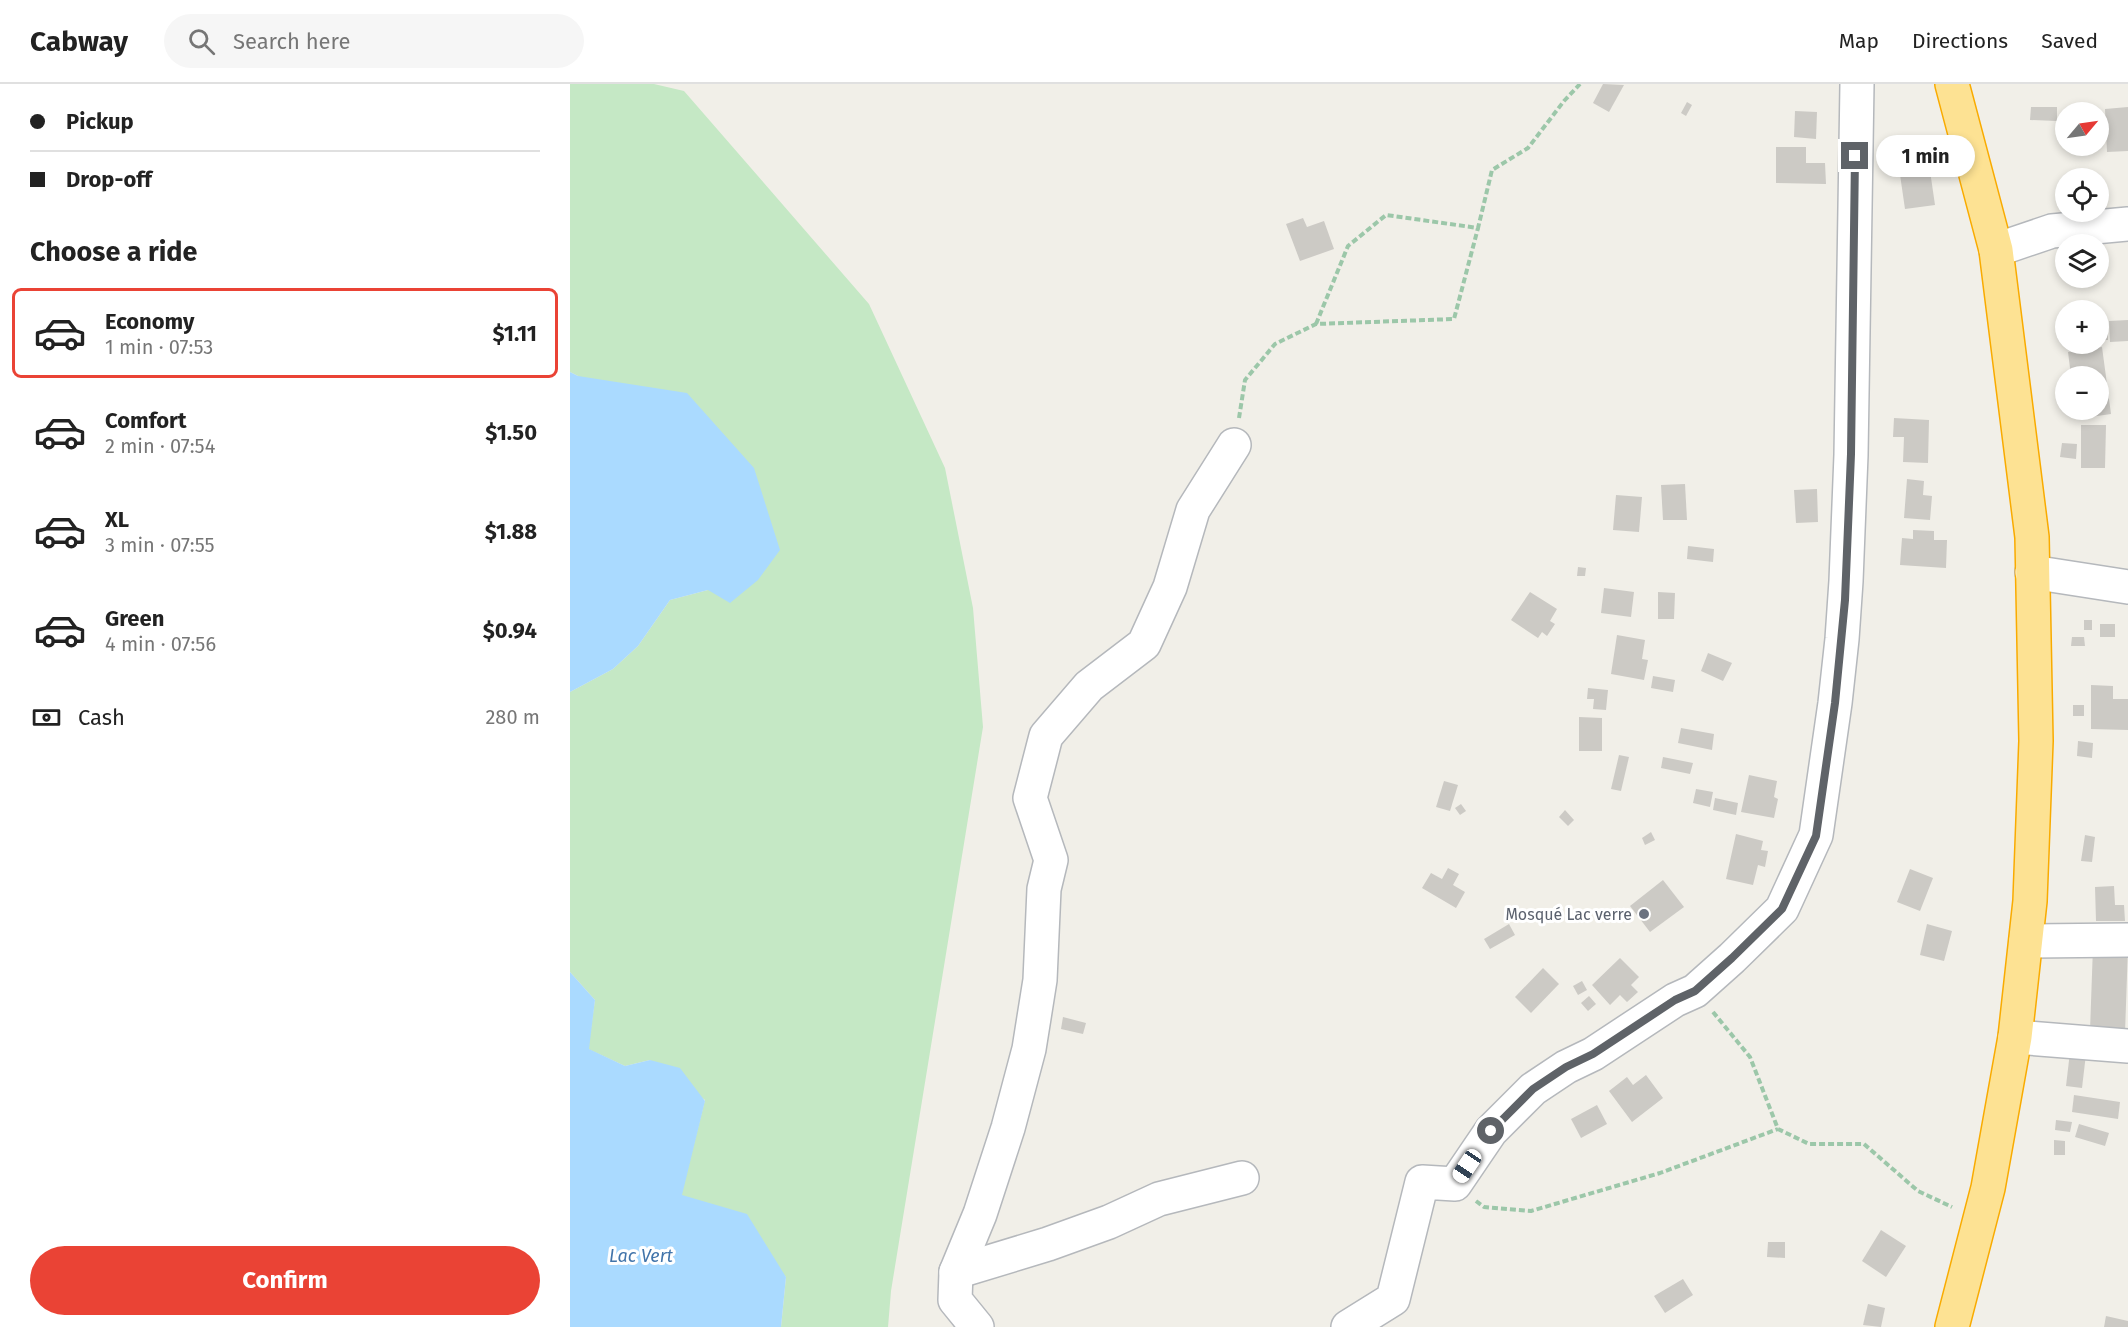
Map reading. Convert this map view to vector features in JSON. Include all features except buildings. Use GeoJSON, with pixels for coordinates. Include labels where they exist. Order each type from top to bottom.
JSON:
{"type":"FeatureCollection","features":[{"type":"Feature","properties":{"kind":"highway"},"geometry":{"type":"LineString","coordinates":[[1952,84],[1996,250],[2032,537],[2037,741],[2026,940],[2014,1037],[1981,1221],[1952,1327]]}},
{"type":"Feature","properties":{"kind":"street"},"geometry":{"type":"LineString","coordinates":[[1347,1327],[1393,1299],[1422,1182],[1455,1184],[1491,1131],[1533,1089],[1566,1067],[1593,1054],[1675,1000],[1695,991],[1782,909],[1816,836],[1835,703],[1845,593],[1851,454],[1857,84]]}},
{"type":"Feature","properties":{"kind":"street"},"geometry":{"type":"LineString","coordinates":[[1996,250],[2052,231],[2128,224]]}},
{"type":"Feature","properties":{"kind":"street"},"geometry":{"type":"LineString","coordinates":[[977,1327],[955,1300],[956,1272],[983,1203],[1011,1116],[1029,1049],[1040,980],[1044,889],[1051,860],[1030,798],[1046,736],[1089,686],[1144,644],[1170,587],[1193,510],[1234,445]]}},
{"type":"Feature","properties":{"kind":"street"},"geometry":{"type":"LineString","coordinates":[[2032,572],[2128,587]]}},
{"type":"Feature","properties":{"kind":"street"},"geometry":{"type":"LineString","coordinates":[[2026,940],[2128,940]]}},
{"type":"Feature","properties":{"kind":"street"},"geometry":{"type":"LineString","coordinates":[[2014,1037],[2128,1046]]}},
{"type":"Feature","properties":{"kind":"street"},"geometry":{"type":"LineString","coordinates":[[956,1272],[1048,1244],[1109,1222],[1159,1199],[1242,1178]]}},
{"type":"Feature","properties":{"kind":"path"},"geometry":{"type":"LineString","coordinates":[[1234,445],[1245,380],[1275,344],[1316,324],[1454,319],[1492,170],[1528,148],[1580,84]]}},
{"type":"Feature","properties":{"kind":"path"},"geometry":{"type":"LineString","coordinates":[[1316,324],[1348,246],[1386,214],[1478,228]]}},
{"type":"Feature","properties":{"kind":"path"},"geometry":{"type":"LineString","coordinates":[[1695,991],[1750,1057],[1778,1129],[1809,1144],[1864,1144],[1918,1191],[1981,1221]]}},
{"type":"Feature","properties":{"kind":"path"},"geometry":{"type":"LineString","coordinates":[[1455,1184],[1484,1208],[1531,1211],[1660,1173],[1778,1129]]}},
{"type":"Feature","properties":{"kind":"green space"},"geometry":{"type":"Polygon","coordinates":[[[570,84],[654,84],[684,91],[869,304],[945,468],[973,608],[983,727],[891,1291],[888,1327],[781,1327],[786,1277],[681,1195],[705,1100],[650,1060],[625,1066],[588,1049],[595,1000],[570,972],[570,692],[613,669],[638,646],[670,600],[708,590],[578,376],[570,372],[570,84]]]}},
{"type":"Feature","properties":{"kind":"water"},"geometry":{"type":"Polygon","coordinates":[[[570,372],[578,376],[687,393],[754,468],[780,550],[758,580],[730,603],[708,590],[670,600],[638,646],[613,669],[570,692],[570,372]]]}},
{"type":"Feature","properties":{"kind":"water","name":"Lac Vert"},"geometry":{"type":"Polygon","coordinates":[[[570,972],[595,1000],[589,1049],[625,1066],[650,1060],[680,1068],[705,1101],[682,1195],[747,1214],[786,1277],[781,1327],[570,1327],[570,972]]]}},
{"type":"Feature","properties":{"kind":"place","name":"Mosqué Lac verre"},"geometry":{"type":"Point","coordinates":[1644,914]}},
{"type":"Feature","properties":{"kind":"route"},"geometry":{"type":"LineString","coordinates":[[1491,1131],[1533,1089],[1566,1067],[1593,1054],[1675,1000],[1695,991],[1732,958],[1782,909],[1816,836],[1835,703],[1845,600],[1851,454],[1855,156]]}}]}
